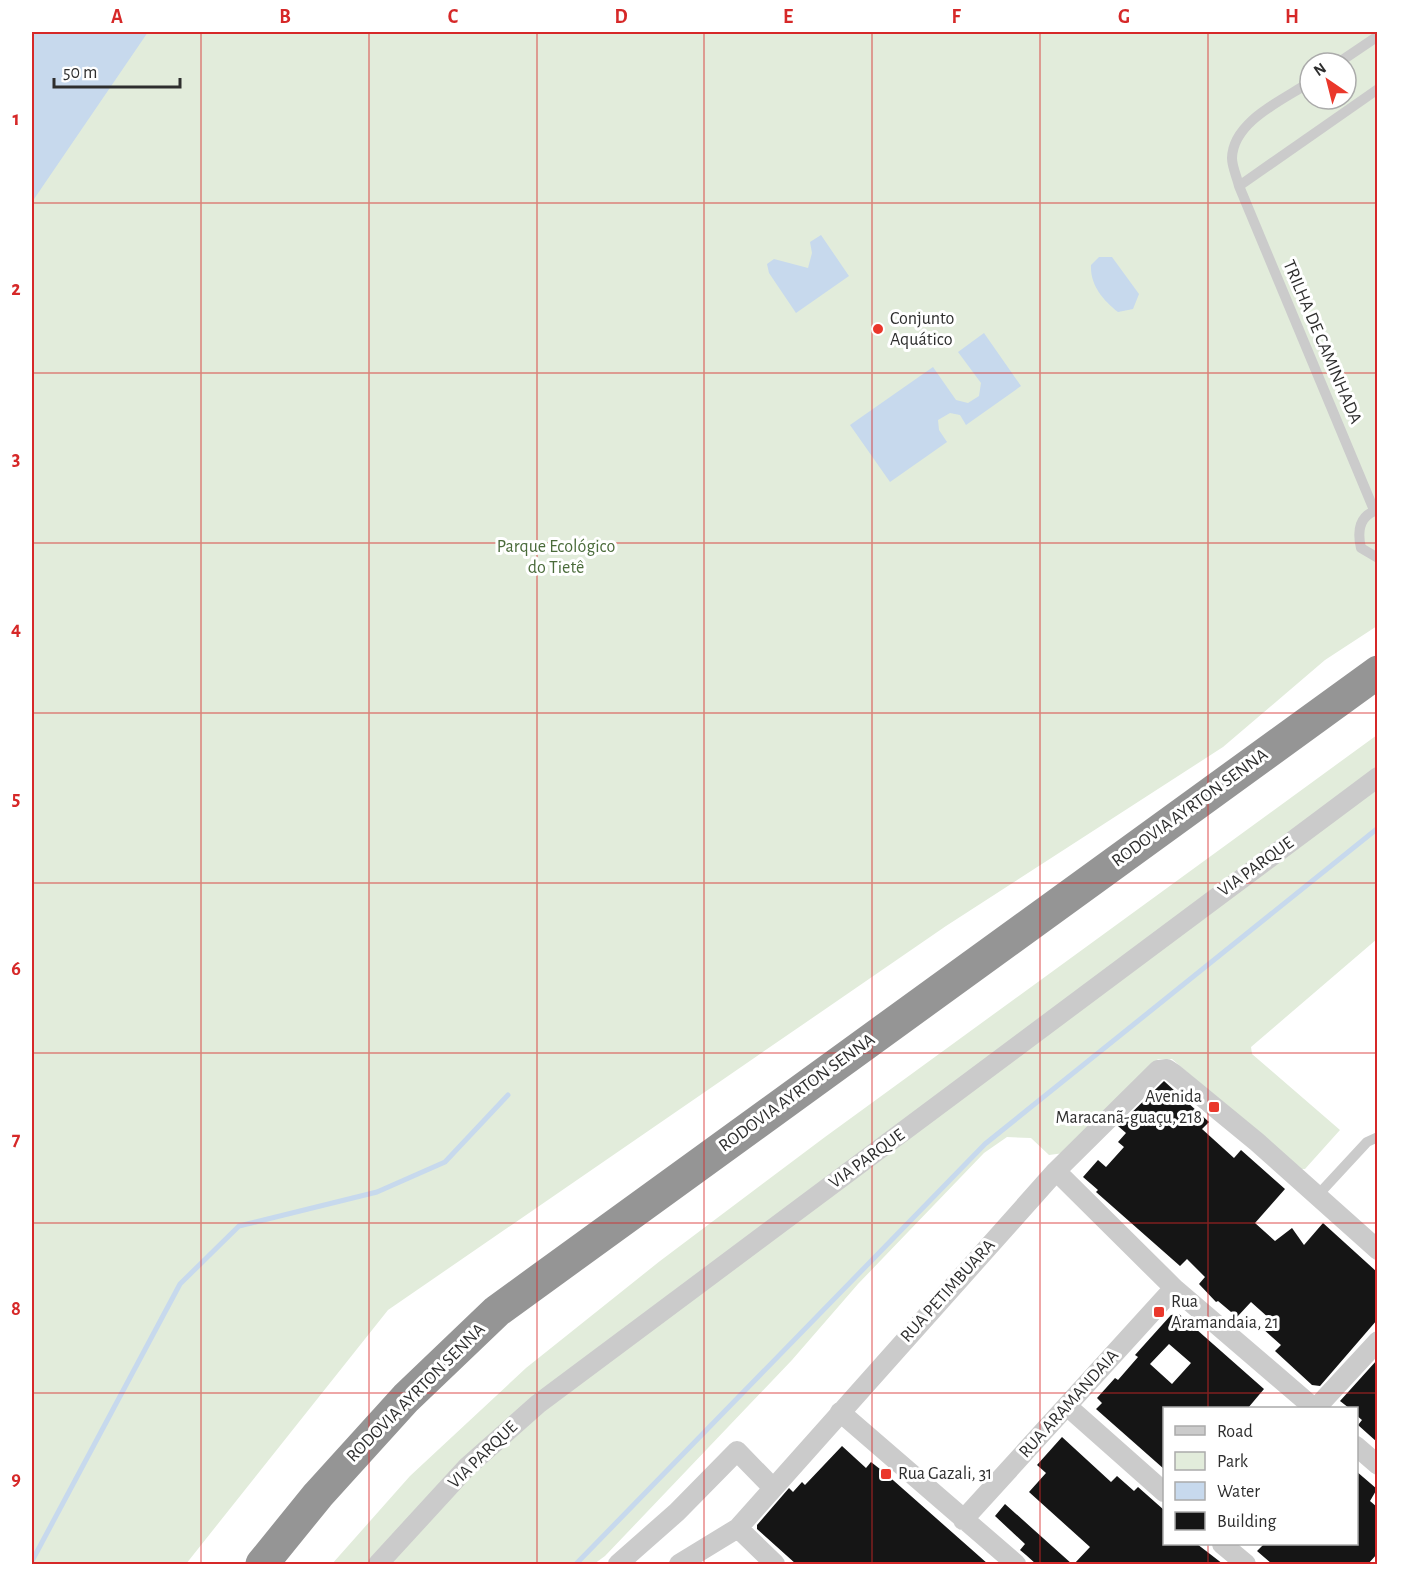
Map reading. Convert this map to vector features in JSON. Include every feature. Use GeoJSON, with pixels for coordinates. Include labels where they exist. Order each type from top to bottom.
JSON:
{"type":"FeatureCollection","features":[{"type":"Feature","properties":{"kind":"highway","name":"RODOVIA AYRTON SENNA"},"geometry":{"type":"LineString","coordinates":[[262,1564],[318,1494],[406,1398],[497,1311],[1377,672]]}},
{"type":"Feature","properties":{"kind":"street","name":"VIA PARQUE"},"geometry":{"type":"LineString","coordinates":[[378,1564],[467,1467],[538,1404],[1377,777]]}},
{"type":"Feature","properties":{"kind":"street","name":"RUA PETIMBUARA"},"geometry":{"type":"LineString","coordinates":[[680,1564],[738,1528],[1056,1172],[1150,1077],[1163,1068],[1169,1070],[1317,1196]]}},
{"type":"Feature","properties":{"kind":"street"},"geometry":{"type":"LineString","coordinates":[[1056,1172],[1174,1288],[1314,1407]]}},
{"type":"Feature","properties":{"kind":"street"},"geometry":{"type":"LineString","coordinates":[[1317,1196],[1377,1250]]}},
{"type":"Feature","properties":{"kind":"street","name":"RUA ARAMANDAIA"},"geometry":{"type":"LineString","coordinates":[[963,1520],[1174,1288]]}},
{"type":"Feature","properties":{"kind":"street"},"geometry":{"type":"LineString","coordinates":[[1316,1407],[1377,1341]]}},
{"type":"Feature","properties":{"kind":"street"},"geometry":{"type":"LineString","coordinates":[[1067,1406],[1163,1491]]}},
{"type":"Feature","properties":{"kind":"street"},"geometry":{"type":"LineString","coordinates":[[840,1412],[1016,1564]]}},
{"type":"Feature","properties":{"kind":"street"},"geometry":{"type":"LineString","coordinates":[[1358,1448],[1377,1465]]}},
{"type":"Feature","properties":{"kind":"street"},"geometry":{"type":"LineString","coordinates":[[618,1564],[677,1512],[737,1451],[773,1488]]}},
{"type":"Feature","properties":{"kind":"street"},"geometry":{"type":"LineString","coordinates":[[738,1528],[775,1564]]}},
{"type":"Feature","properties":{"kind":"street"},"geometry":{"type":"LineString","coordinates":[[1223,1545],[1246,1564]]}},
{"type":"Feature","properties":{"kind":"lane"},"geometry":{"type":"LineString","coordinates":[[1355,51],[1377,36]]}},
{"type":"Feature","properties":{"kind":"lane"},"geometry":{"type":"LineString","coordinates":[[1239,186],[1377,89]]}},
{"type":"Feature","properties":{"kind":"lane","name":"TRILHA DE CAMINHADA"},"geometry":{"type":"LineString","coordinates":[[1298,90],[1248,124],[1234,144],[1232,160],[1239,186],[1376,510]]}},
{"type":"Feature","properties":{"kind":"lane"},"geometry":{"type":"LineString","coordinates":[[1376,510],[1362,519],[1357,533],[1361,548],[1377,558]]}},
{"type":"Feature","properties":{"kind":"lane"},"geometry":{"type":"LineString","coordinates":[[1317,1196],[1366,1142],[1377,1137]]}},
{"type":"Feature","properties":{"kind":"green space","name":"Parque Ecológico do Tietê"},"geometry":{"type":"Polygon","coordinates":[[[32,32],[1377,32],[1377,626],[1325,660],[1223,747],[946,926],[388,1310],[186,1564],[32,1564],[32,32]]]}},
{"type":"Feature","properties":{"kind":"green space"},"geometry":{"type":"Polygon","coordinates":[[[1377,735],[1377,939],[1251,1047],[1252,1054],[1340,1130],[1305,1169],[1299,1169],[1172,1059],[1158,1059],[1064,1153],[1049,1155],[1031,1138],[1007,1137],[984,1153],[858,1284],[792,1360],[605,1556],[594,1564],[332,1564],[410,1476],[526,1368],[660,1261],[825,1137],[1377,735]]]}},
{"type":"Feature","properties":{"kind":"water"},"geometry":{"type":"Polygon","coordinates":[[[32,32],[148,32],[32,202],[32,32]]]}},
{"type":"Feature","properties":{"kind":"water"},"geometry":{"type":"Polygon","coordinates":[[[821,235],[849,276],[796,313],[769,273],[767,264],[774,259],[808,268],[812,253],[810,242],[821,235]]]}},
{"type":"Feature","properties":{"kind":"water"},"geometry":{"type":"Polygon","coordinates":[[[1099,257],[1112,257],[1139,294],[1133,309],[1118,312],[1098,292],[1091,265],[1099,257]]]}},
{"type":"Feature","properties":{"kind":"water"},"geometry":{"type":"Polygon","coordinates":[[[984,333],[1021,386],[966,425],[960,415],[950,413],[938,420],[939,430],[947,442],[890,482],[850,425],[933,367],[956,400],[968,403],[979,396],[981,383],[958,352],[984,333]]]}},
{"type":"Feature","properties":{"kind":"building"},"geometry":{"type":"Polygon","coordinates":[[[1164,1081],[1209,1122],[1202,1129],[1234,1158],[1241,1150],[1285,1189],[1255,1223],[1275,1241],[1292,1228],[1304,1245],[1323,1223],[1377,1272],[1377,1320],[1320,1386],[1312,1385],[1275,1351],[1281,1345],[1262,1328],[1270,1319],[1251,1302],[1237,1317],[1218,1301],[1216,1302],[1199,1284],[1205,1277],[1187,1259],[1180,1266],[1096,1192],[1098,1190],[1083,1177],[1098,1160],[1106,1167],[1124,1147],[1118,1142],[1126,1133],[1118,1126],[1164,1081]]]}},
{"type":"Feature","properties":{"kind":"building"},"geometry":{"type":"Polygon","coordinates":[[[1179,1314],[1264,1389],[1249,1407],[1163,1407],[1163,1468],[1096,1409],[1102,1403],[1097,1398],[1115,1378],[1118,1380],[1138,1357],[1135,1355],[1171,1315],[1179,1314]],[[1169,1344],[1150,1364],[1172,1384],[1191,1363],[1169,1344]]]}},
{"type":"Feature","properties":{"kind":"building"},"geometry":{"type":"Polygon","coordinates":[[[1377,1360],[1377,1442],[1358,1425],[1362,1420],[1358,1417],[1358,1407],[1348,1407],[1340,1401],[1377,1360]]]}},
{"type":"Feature","properties":{"kind":"building"},"geometry":{"type":"Polygon","coordinates":[[[1062,1437],[1111,1482],[1117,1476],[1134,1491],[1138,1487],[1163,1509],[1163,1545],[1198,1545],[1223,1564],[1074,1564],[1090,1547],[1029,1492],[1046,1473],[1037,1465],[1062,1437]]]}},
{"type":"Feature","properties":{"kind":"building"},"geometry":{"type":"Polygon","coordinates":[[[842,1446],[866,1468],[871,1462],[885,1473],[988,1564],[796,1564],[757,1529],[757,1525],[789,1488],[793,1492],[802,1482],[805,1485],[842,1446]]]}},
{"type":"Feature","properties":{"kind":"building"},"geometry":{"type":"Polygon","coordinates":[[[1358,1473],[1377,1489],[1370,1501],[1377,1507],[1377,1554],[1368,1564],[1272,1564],[1257,1551],[1263,1545],[1358,1545],[1358,1473]]]}},
{"type":"Feature","properties":{"kind":"building"},"geometry":{"type":"Polygon","coordinates":[[[1005,1504],[1072,1564],[1036,1564],[1020,1550],[1025,1544],[995,1516],[1005,1504]]]}},
{"type":"Feature","properties":{"kind":"waterway"},"geometry":{"type":"LineString","coordinates":[[576,1564],[985,1144],[1378,828]]}},
{"type":"Feature","properties":{"kind":"waterway"},"geometry":{"type":"LineString","coordinates":[[32,1561],[180,1284],[239,1226],[377,1192],[445,1162],[508,1095]]}},
{"type":"Feature","properties":{"kind":"place","name":"Conjunto Aquático"},"geometry":{"type":"Point","coordinates":[878,329]}},
{"type":"Feature","properties":{"kind":"place","name":"Avenida Maracanã-guaçu, 218"},"geometry":{"type":"Point","coordinates":[1214,1107]}},
{"type":"Feature","properties":{"kind":"place","name":"Rua Aramandaia, 21"},"geometry":{"type":"Point","coordinates":[1159,1312]}},
{"type":"Feature","properties":{"kind":"place","name":"Rua Gazali, 31"},"geometry":{"type":"Point","coordinates":[886,1474]}}]}
